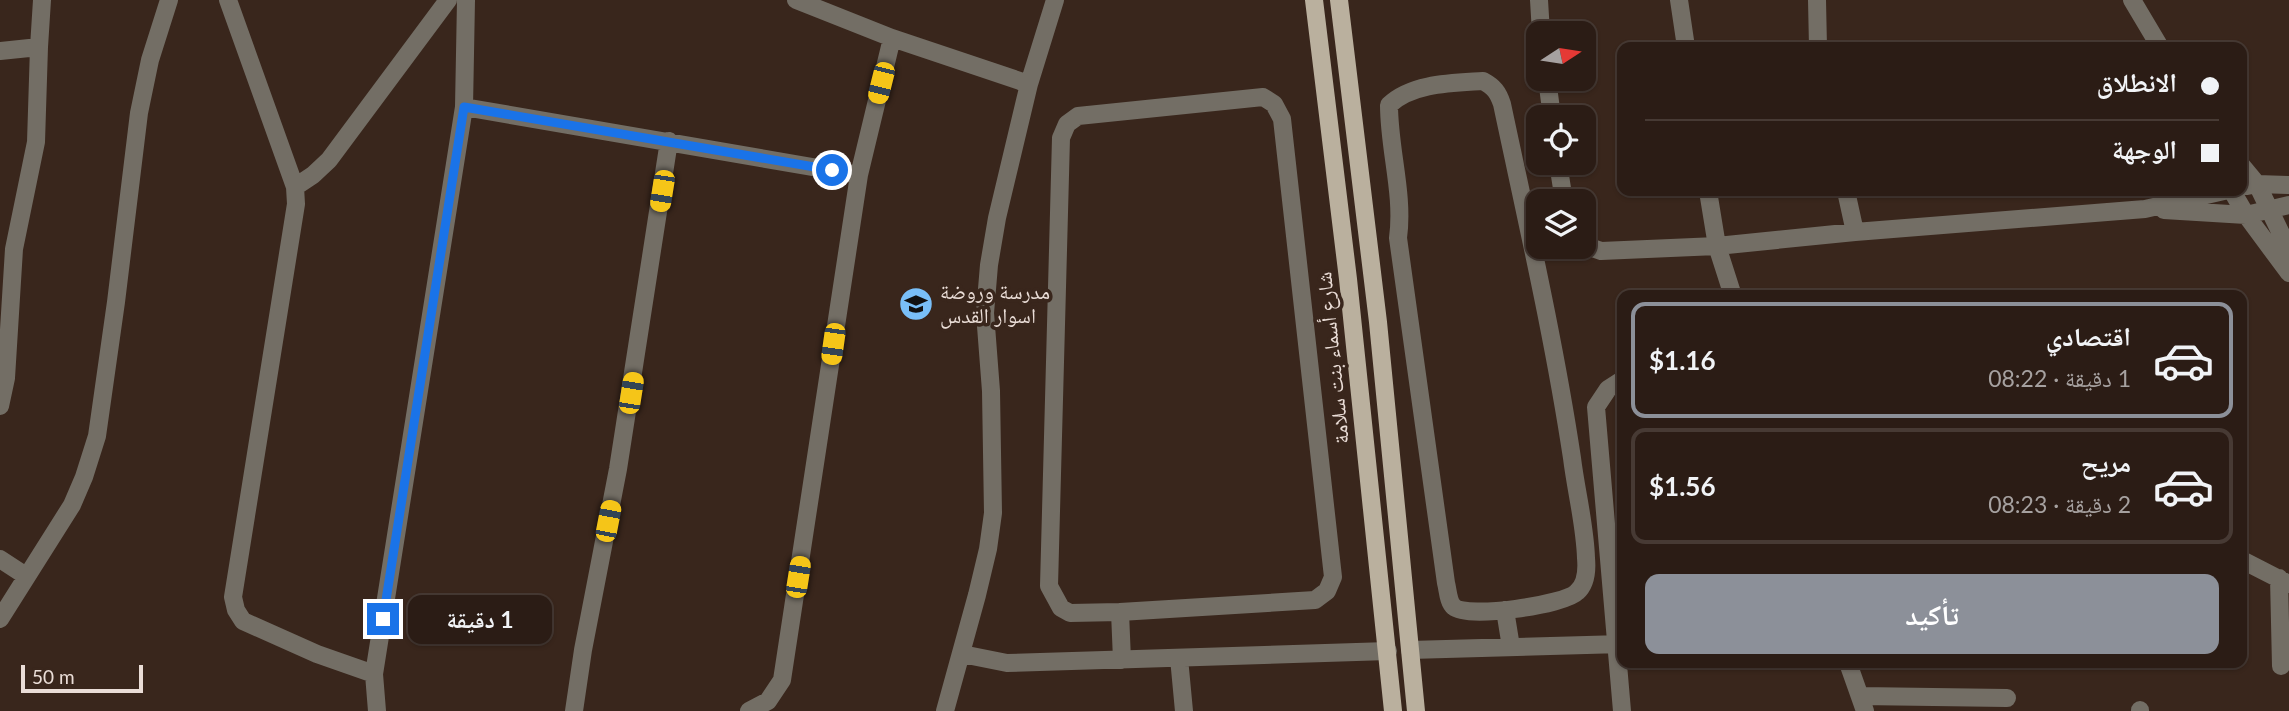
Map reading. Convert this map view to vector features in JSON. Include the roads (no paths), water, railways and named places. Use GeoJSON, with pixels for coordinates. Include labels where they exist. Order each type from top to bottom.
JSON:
{"type":"FeatureCollection","features":[{"type":"Feature","properties":{"kind":"main road","name":"شارع أسماء بنت سلامة"},"geometry":{"type":"LineString","coordinates":[[1314,0],[1349,293],[1393,711]]}},
{"type":"Feature","properties":{"kind":"main road"},"geometry":{"type":"LineString","coordinates":[[1339,0],[1378,322],[1416,711]]}},
{"type":"Feature","properties":{"kind":"street"},"geometry":{"type":"LineString","coordinates":[[0,407],[6,378],[14,249],[36,142],[42,0]]}},
{"type":"Feature","properties":{"kind":"street"},"geometry":{"type":"LineString","coordinates":[[0,620],[72,505],[97,436],[139,113],[150,60],[169,0]]}},
{"type":"Feature","properties":{"kind":"street"},"geometry":{"type":"LineString","coordinates":[[228,0],[295,187],[295,220],[260,419],[233,597],[236,610],[243,621],[317,654],[374,674]]}},
{"type":"Feature","properties":{"kind":"street"},"geometry":{"type":"LineString","coordinates":[[295,187],[313,176],[329,160],[449,0]]}},
{"type":"Feature","properties":{"kind":"street"},"geometry":{"type":"LineString","coordinates":[[377,711],[374,674],[464,107],[466,0]]}},
{"type":"Feature","properties":{"kind":"street"},"geometry":{"type":"LineString","coordinates":[[796,0],[892,38],[1030,84]]}},
{"type":"Feature","properties":{"kind":"street"},"geometry":{"type":"LineString","coordinates":[[945,711],[988,549],[993,513],[986,285],[997,218],[1030,84],[1055,0]]}},
{"type":"Feature","properties":{"kind":"street"},"geometry":{"type":"LineString","coordinates":[[1539,0],[1540,21]]}},
{"type":"Feature","properties":{"kind":"street"},"geometry":{"type":"LineString","coordinates":[[1679,0],[1685,42]]}},
{"type":"Feature","properties":{"kind":"street"},"geometry":{"type":"LineString","coordinates":[[1817,0],[1818,42]]}},
{"type":"Feature","properties":{"kind":"street"},"geometry":{"type":"LineString","coordinates":[[2133,0],[2157,42]]}},
{"type":"Feature","properties":{"kind":"street"},"geometry":{"type":"LineString","coordinates":[[749,711],[768,701],[782,680],[859,175],[892,38]]}},
{"type":"Feature","properties":{"kind":"street"},"geometry":{"type":"LineString","coordinates":[[0,51],[38,47]]}},
{"type":"Feature","properties":{"kind":"street"},"geometry":{"type":"LineString","coordinates":[[1483,81],[1497,92],[1502,104],[1533,245],[1566,422],[1587,559],[1584,582],[1577,593],[1568,599],[1505,610],[1462,612],[1454,608],[1451,602],[1446,583],[1398,239],[1401,215],[1389,105],[1399,96],[1411,91],[1451,83],[1483,81]]}},
{"type":"Feature","properties":{"kind":"street"},"geometry":{"type":"LineString","coordinates":[[1263,97],[1274,104],[1282,119],[1333,577],[1327,591],[1315,600],[1120,612],[1070,613],[1060,608],[1049,586],[1061,138],[1067,124],[1078,116],[1263,97]]}},
{"type":"Feature","properties":{"kind":"street"},"geometry":{"type":"LineString","coordinates":[[464,107],[859,175]]}},
{"type":"Feature","properties":{"kind":"street"},"geometry":{"type":"LineString","coordinates":[[574,711],[618,469],[669,141]]}},
{"type":"Feature","properties":{"kind":"street"},"geometry":{"type":"LineString","coordinates":[[2249,185],[2289,185]]}},
{"type":"Feature","properties":{"kind":"street"},"geometry":{"type":"LineString","coordinates":[[2249,185],[2269,209],[2289,250]]}},
{"type":"Feature","properties":{"kind":"street"},"geometry":{"type":"LineString","coordinates":[[1709,196],[1717,246],[1730,290]]}},
{"type":"Feature","properties":{"kind":"street"},"geometry":{"type":"LineString","coordinates":[[1847,196],[1855,232]]}},
{"type":"Feature","properties":{"kind":"street"},"geometry":{"type":"LineString","coordinates":[[2145,209],[2202,196]]}},
{"type":"Feature","properties":{"kind":"street"},"geometry":{"type":"LineString","coordinates":[[2235,196],[2289,273]]}},
{"type":"Feature","properties":{"kind":"street"},"geometry":{"type":"LineString","coordinates":[[1596,249],[1717,246],[2145,209],[2246,215],[2289,205]]}},
{"type":"Feature","properties":{"kind":"street"},"geometry":{"type":"LineString","coordinates":[[1617,383],[1608,389],[1596,407],[1617,614]]}},
{"type":"Feature","properties":{"kind":"street"},"geometry":{"type":"LineString","coordinates":[[0,559],[26,576]]}},
{"type":"Feature","properties":{"kind":"street"},"geometry":{"type":"LineString","coordinates":[[2247,562],[2284,581],[2281,666]]}},
{"type":"Feature","properties":{"kind":"street"},"geometry":{"type":"LineString","coordinates":[[1505,610],[1511,647]]}},
{"type":"Feature","properties":{"kind":"street"},"geometry":{"type":"LineString","coordinates":[[1120,612],[1122,660]]}},
{"type":"Feature","properties":{"kind":"street"},"geometry":{"type":"LineString","coordinates":[[1410,650],[1617,644]]}},
{"type":"Feature","properties":{"kind":"street"},"geometry":{"type":"LineString","coordinates":[[962,654],[1007,663],[1388,651]]}},
{"type":"Feature","properties":{"kind":"street"},"geometry":{"type":"LineString","coordinates":[[1180,657],[1184,711]]}},
{"type":"Feature","properties":{"kind":"street"},"geometry":{"type":"LineString","coordinates":[[1621,668],[1622,711]]}},
{"type":"Feature","properties":{"kind":"street"},"geometry":{"type":"LineString","coordinates":[[1850,668],[1863,704],[2007,698]]}},
{"type":"Feature","properties":{"kind":"place","name":"مدرسة وروضة اسوار القدس"},"geometry":{"type":"Point","coordinates":[916,304]}}]}
